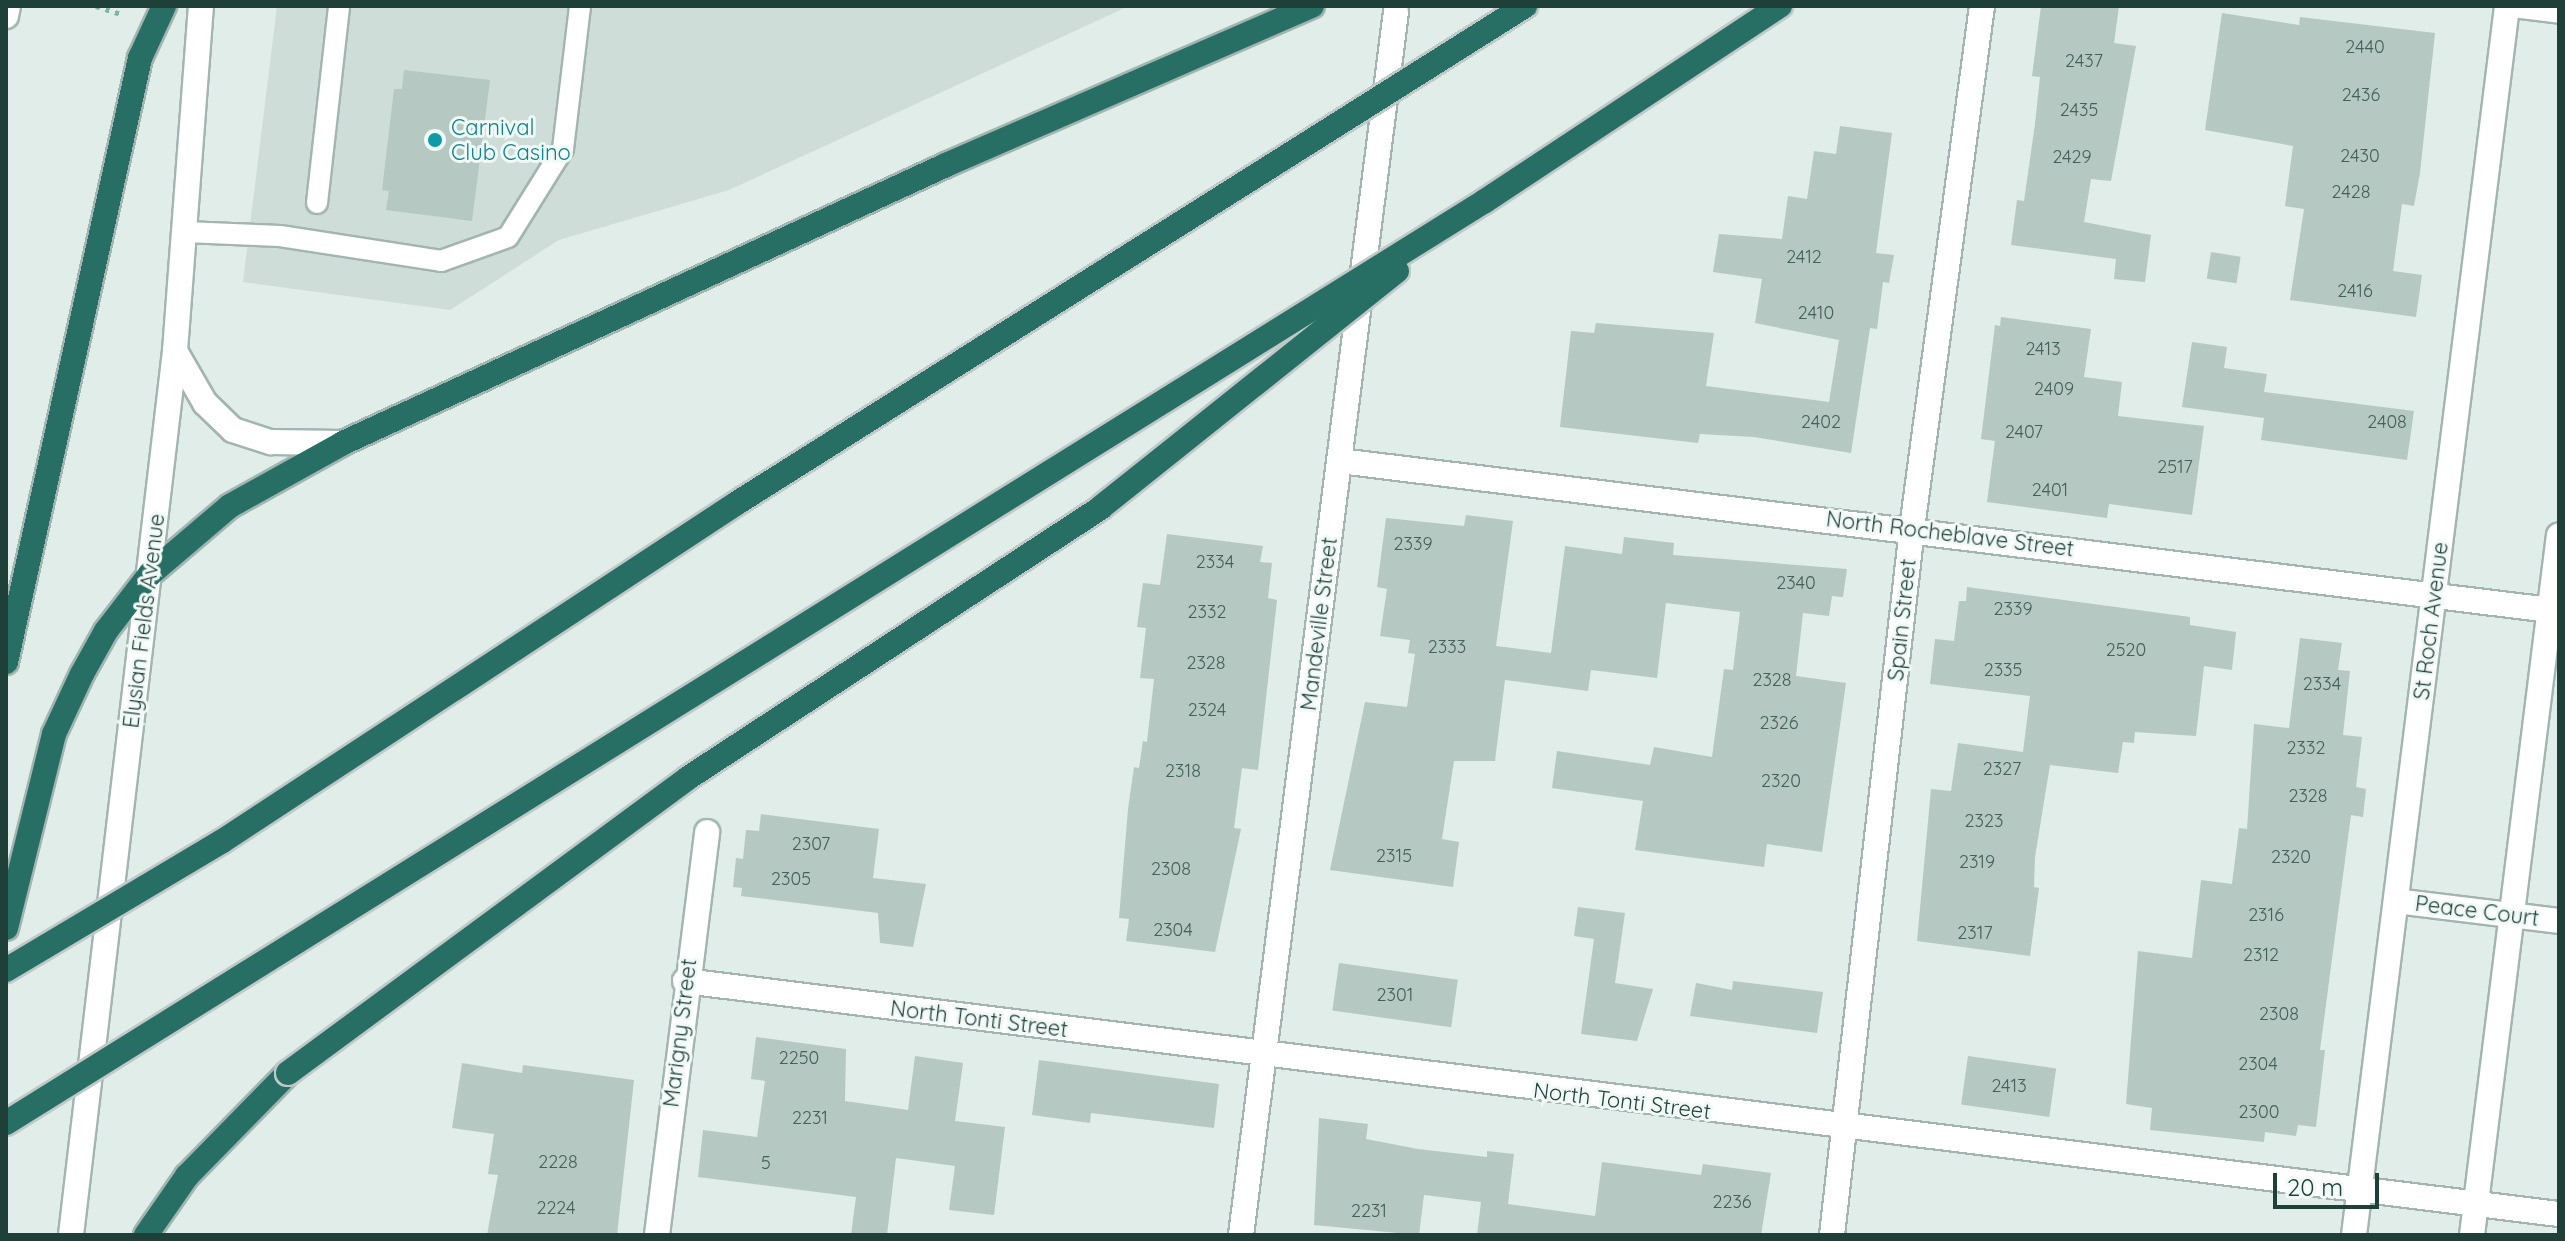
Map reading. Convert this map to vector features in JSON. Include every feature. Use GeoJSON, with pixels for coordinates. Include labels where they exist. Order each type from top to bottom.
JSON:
{"type":"FeatureCollection","features":[{"type":"Feature","properties":{"kind":"highway"},"geometry":{"type":"LineString","coordinates":[[6,662],[140,58],[164,6]]}},
{"type":"Feature","properties":{"kind":"highway"},"geometry":{"type":"LineString","coordinates":[[6,928],[54,734],[106,631],[150,574],[230,506],[343,443],[946,165],[1312,6]]}},
{"type":"Feature","properties":{"kind":"highway"},"geometry":{"type":"LineString","coordinates":[[6,970],[221,842],[737,503],[1525,6]]}},
{"type":"Feature","properties":{"kind":"highway"},"geometry":{"type":"LineString","coordinates":[[6,1123],[1485,201],[1780,6]]}},
{"type":"Feature","properties":{"kind":"highway"},"geometry":{"type":"LineString","coordinates":[[146,1235],[222,1136],[288,1073],[688,778],[1100,508],[1485,201]]}},
{"type":"Feature","properties":{"kind":"street"},"geometry":{"type":"LineString","coordinates":[[6,16],[8,6]]}},
{"type":"Feature","properties":{"kind":"street","name":"Elysian Fields Avenue"},"geometry":{"type":"LineString","coordinates":[[71,1235],[175,351],[201,6]]}},
{"type":"Feature","properties":{"kind":"street","name":"Spain Street"},"geometry":{"type":"LineString","coordinates":[[1832,1235],[1912,528],[1982,6]]}},
{"type":"Feature","properties":{"kind":"street","name":"St Roch Avenue"},"geometry":{"type":"LineString","coordinates":[[2354,1235],[2507,6]]}},
{"type":"Feature","properties":{"kind":"street"},"geometry":{"type":"LineString","coordinates":[[2521,6],[2559,11]]}},
{"type":"Feature","properties":{"kind":"street","name":"Mandeville Street"},"geometry":{"type":"LineString","coordinates":[[1241,1235],[1396,12]]}},
{"type":"Feature","properties":{"kind":"street"},"geometry":{"type":"LineString","coordinates":[[175,351],[205,403],[233,430],[271,442],[343,443]]}},
{"type":"Feature","properties":{"kind":"street","name":"North Rocheblave Street"},"geometry":{"type":"LineString","coordinates":[[1340,461],[1912,528],[2554,610]]}},
{"type":"Feature","properties":{"kind":"street"},"geometry":{"type":"LineString","coordinates":[[2472,1235],[2554,610],[2559,535]]}},
{"type":"Feature","properties":{"kind":"street","name":"Marigny Street"},"geometry":{"type":"LineString","coordinates":[[657,1235],[685,981],[707,832]]}},
{"type":"Feature","properties":{"kind":"street","name":"Peace Court"},"geometry":{"type":"LineString","coordinates":[[2396,901],[2559,921]]}},
{"type":"Feature","properties":{"kind":"street","name":"North Tonti Street"},"geometry":{"type":"LineString","coordinates":[[685,981],[1263,1057],[2559,1214]]}},
{"type":"Feature","properties":{"kind":"lane"},"geometry":{"type":"LineString","coordinates":[[317,203],[339,6]]}},
{"type":"Feature","properties":{"kind":"lane"},"geometry":{"type":"LineString","coordinates":[[185,232],[280,236],[441,261],[508,237],[563,149],[580,6]]}},
{"type":"Feature","properties":{"kind":"path"},"geometry":{"type":"LineString","coordinates":[[96,6],[120,14]]}},
{"type":"Feature","properties":{"kind":"shaded area"},"geometry":{"type":"Polygon","coordinates":[[[277,6],[1129,6],[729,190],[559,240],[450,310],[243,282],[277,6]]]}},
{"type":"Feature","properties":{"kind":"building"},"geometry":{"type":"Polygon","coordinates":[[[2041,6],[2119,6],[2114,43],[2136,46],[2111,181],[2091,179],[2084,222],[2151,235],[2145,282],[2114,279],[2116,259],[2011,245],[2017,200],[2024,201],[2035,124],[2040,77],[2032,76],[2041,6]]]}},
{"type":"Feature","properties":{"kind":"building"},"geometry":{"type":"Polygon","coordinates":[[[2222,13],[2299,25],[2300,17],[2435,33],[2420,173],[2414,206],[2402,204],[2393,271],[2422,275],[2416,317],[2290,300],[2304,209],[2285,206],[2293,146],[2205,130],[2222,13]]]}},
{"type":"Feature","properties":{"kind":"building","name":"Carnival Club Casino"},"geometry":{"type":"Polygon","coordinates":[[[404,70],[490,80],[472,221],[386,210],[389,191],[382,190],[394,89],[402,89],[404,70]]]}},
{"type":"Feature","properties":{"kind":"building"},"geometry":{"type":"Polygon","coordinates":[[[1840,126],[1892,133],[1876,253],[1894,255],[1889,283],[1883,282],[1877,329],[1870,328],[1851,453],[1754,437],[1700,434],[1698,443],[1560,427],[1571,331],[1594,333],[1596,323],[1714,333],[1706,386],[1829,402],[1839,340],[1755,323],[1762,279],[1713,272],[1719,234],[1782,239],[1788,196],[1807,199],[1814,151],[1836,154],[1840,126]]]}},
{"type":"Feature","properties":{"kind":"building"},"geometry":{"type":"Polygon","coordinates":[[[2211,252],[2241,257],[2236,283],[2207,279],[2211,252]]]}},
{"type":"Feature","properties":{"kind":"building"},"geometry":{"type":"Polygon","coordinates":[[[2001,317],[2091,329],[2084,377],[2122,382],[2118,416],[2204,426],[2192,515],[2109,504],[2107,518],[1987,502],[1995,441],[1981,439],[1995,325],[2000,326],[2001,317]]]}},
{"type":"Feature","properties":{"kind":"building"},"geometry":{"type":"Polygon","coordinates":[[[2192,342],[2227,347],[2224,368],[2267,374],[2264,392],[2414,411],[2407,460],[2261,440],[2264,418],[2182,407],[2192,342]]]}},
{"type":"Feature","properties":{"kind":"building"},"geometry":{"type":"Polygon","coordinates":[[[1466,515],[1513,521],[1496,646],[1551,653],[1565,546],[1622,554],[1624,537],[1674,543],[1673,555],[1847,569],[1843,597],[1832,596],[1829,616],[1803,613],[1796,676],[1846,683],[1822,852],[1767,844],[1764,867],[1635,850],[1643,801],[1552,788],[1557,751],[1650,765],[1654,747],[1712,757],[1724,669],[1733,670],[1740,612],[1666,603],[1657,678],[1591,670],[1588,691],[1505,680],[1495,761],[1454,761],[1442,839],[1459,842],[1453,887],[1330,870],[1365,702],[1407,707],[1415,654],[1408,653],[1410,640],[1380,636],[1387,589],[1377,587],[1386,518],[1464,526],[1466,515]]]}},
{"type":"Feature","properties":{"kind":"building"},"geometry":{"type":"Polygon","coordinates":[[[1167,534],[1263,546],[1260,562],[1272,563],[1268,598],[1277,600],[1258,770],[1242,768],[1234,828],[1241,829],[1215,952],[1126,941],[1129,919],[1119,918],[1134,767],[1139,768],[1143,741],[1147,742],[1154,679],[1140,678],[1146,628],[1137,627],[1143,583],[1160,585],[1167,534]]]}},
{"type":"Feature","properties":{"kind":"building"},"geometry":{"type":"Polygon","coordinates":[[[1967,587],[2190,617],[2190,625],[2236,632],[2232,670],[2204,666],[2196,736],[2135,732],[2134,743],[2123,742],[2118,773],[2050,765],[2035,857],[2034,887],[2039,888],[2030,956],[1917,941],[1931,789],[1951,791],[1958,743],[2023,752],[2030,696],[1930,684],[1935,639],[1954,641],[1959,601],[1966,601],[1967,587]]]}},
{"type":"Feature","properties":{"kind":"building"},"geometry":{"type":"Polygon","coordinates":[[[2300,638],[2342,643],[2338,670],[2350,671],[2343,735],[2362,737],[2356,787],[2366,789],[2363,817],[2351,815],[2320,1050],[2325,1050],[2316,1127],[2298,1125],[2296,1136],[2265,1132],[2264,1142],[2150,1130],[2152,1108],[2126,1104],[2138,951],[2192,958],[2201,880],[2232,884],[2239,828],[2247,829],[2254,724],[2289,728],[2300,638]]]}},
{"type":"Feature","properties":{"kind":"building"},"geometry":{"type":"Polygon","coordinates":[[[761,814],[879,829],[873,878],[926,884],[913,947],[880,943],[878,913],[741,896],[742,888],[733,887],[736,858],[743,859],[746,830],[759,831],[761,814]]]}},
{"type":"Feature","properties":{"kind":"building"},"geometry":{"type":"Polygon","coordinates":[[[1578,907],[1625,913],[1615,983],[1653,989],[1637,1041],[1581,1034],[1594,939],[1574,936],[1578,907]]]}},
{"type":"Feature","properties":{"kind":"building"},"geometry":{"type":"Polygon","coordinates":[[[1339,963],[1458,980],[1451,1027],[1332,1011],[1339,963]]]}},
{"type":"Feature","properties":{"kind":"building"},"geometry":{"type":"Polygon","coordinates":[[[1733,981],[1823,992],[1817,1033],[1690,1016],[1696,983],[1732,990],[1733,981]]]}},
{"type":"Feature","properties":{"kind":"building"},"geometry":{"type":"Polygon","coordinates":[[[756,1037],[846,1049],[845,1101],[908,1110],[915,1056],[963,1063],[955,1121],[1005,1127],[994,1215],[949,1210],[955,1166],[896,1158],[887,1235],[851,1235],[856,1197],[698,1177],[703,1130],[757,1137],[765,1081],[751,1079],[756,1037]]]}},
{"type":"Feature","properties":{"kind":"building"},"geometry":{"type":"Polygon","coordinates":[[[1968,1056],[2056,1068],[2049,1117],[1961,1105],[1968,1056]]]}},
{"type":"Feature","properties":{"kind":"building"},"geometry":{"type":"Polygon","coordinates":[[[1039,1060],[1219,1084],[1214,1128],[1091,1113],[1090,1123],[1032,1115],[1039,1060]]]}},
{"type":"Feature","properties":{"kind":"building"},"geometry":{"type":"Polygon","coordinates":[[[462,1063],[522,1073],[523,1065],[634,1080],[617,1235],[487,1235],[498,1175],[488,1174],[494,1134],[452,1128],[462,1063]]]}},
{"type":"Feature","properties":{"kind":"building"},"geometry":{"type":"Polygon","coordinates":[[[1319,1118],[1368,1124],[1366,1139],[1418,1149],[1487,1157],[1487,1151],[1514,1154],[1508,1204],[1595,1216],[1602,1162],[1701,1175],[1703,1164],[1771,1173],[1761,1235],[1477,1235],[1481,1202],[1424,1195],[1419,1235],[1314,1225],[1319,1118]]]}},
{"type":"Feature","properties":{"kind":"place","name":"Carnival Club Casino"},"geometry":{"type":"Point","coordinates":[435,140]}}]}
